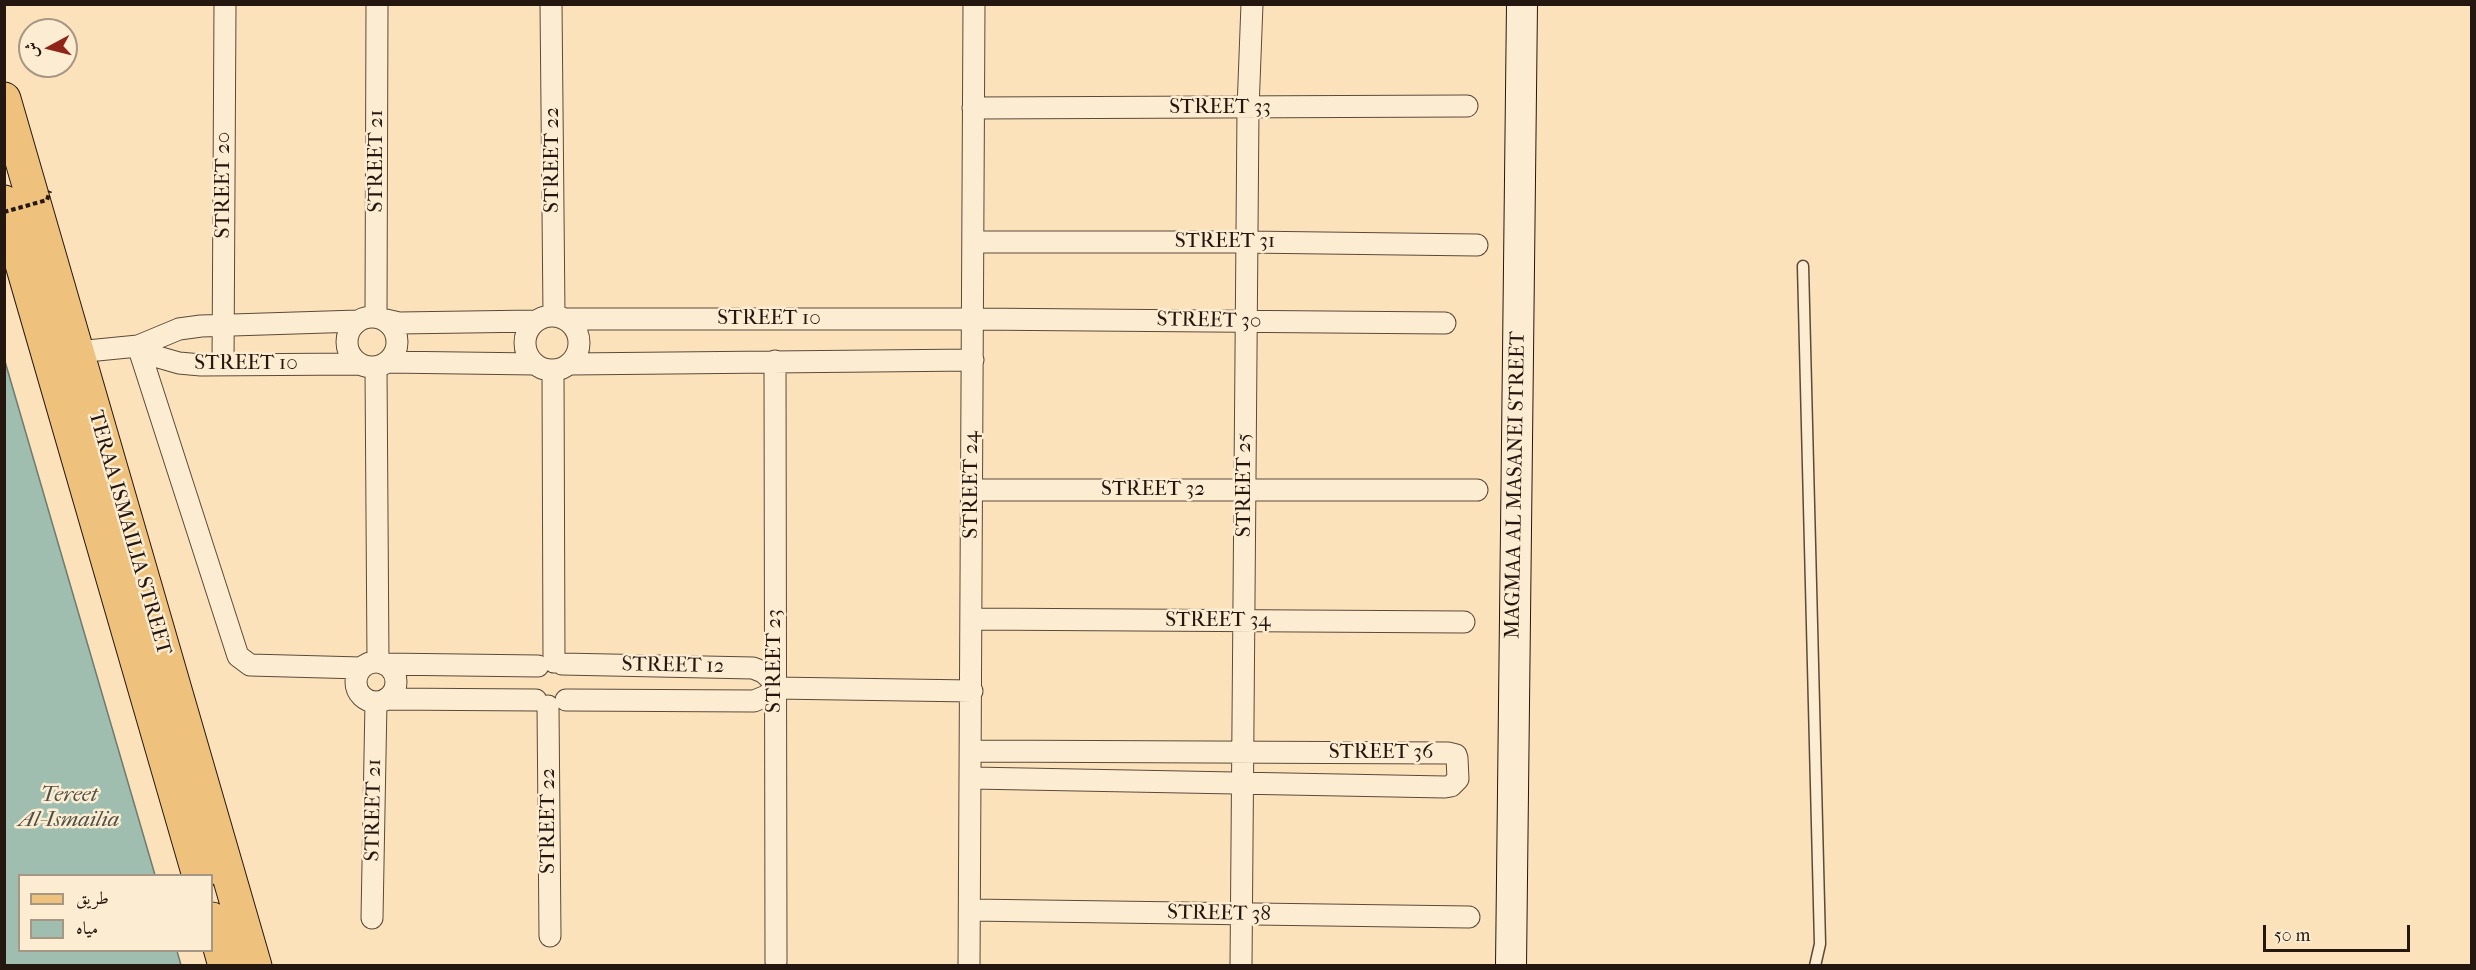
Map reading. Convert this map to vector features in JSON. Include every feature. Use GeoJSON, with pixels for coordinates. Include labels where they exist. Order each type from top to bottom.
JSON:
{"type":"FeatureCollection","features":[{"type":"Feature","properties":{"kind":"main road","name":"TERAA ISMAILIA STREET"},"geometry":{"type":"LineString","coordinates":[[4,99],[255,966]]}},
{"type":"Feature","properties":{"kind":"main road","name":"TERAA ISMAILIA STREET"},"geometry":{"type":"LineString","coordinates":[[4,202],[198,874]]}},
{"type":"Feature","properties":{"kind":"main road"},"geometry":{"type":"LineString","coordinates":[[213,923],[225,966]]}},
{"type":"Feature","properties":{"kind":"street","name":"STREET 20"},"geometry":{"type":"LineString","coordinates":[[223,365],[225,4]]}},
{"type":"Feature","properties":{"kind":"street","name":"STREET 21"},"geometry":{"type":"LineString","coordinates":[[373,319],[377,4]]}},
{"type":"Feature","properties":{"kind":"street","name":"STREET 22"},"geometry":{"type":"LineString","coordinates":[[551,4],[552,319]]}},
{"type":"Feature","properties":{"kind":"street","name":"STREET 24"},"geometry":{"type":"LineString","coordinates":[[969,966],[972,778],[974,4]]}},
{"type":"Feature","properties":{"kind":"street","name":"STREET 25"},"geometry":{"type":"LineString","coordinates":[[1240,966],[1251,4]]}},
{"type":"Feature","properties":{"kind":"street","name":"MAGMAA AL MASANEI STREET"},"geometry":{"type":"LineString","coordinates":[[1511,966],[1522,4]]}},
{"type":"Feature","properties":{"kind":"street","name":"STREET 33"},"geometry":{"type":"LineString","coordinates":[[973,108],[1248,109],[1467,106]]}},
{"type":"Feature","properties":{"kind":"street","name":"STREET 31"},"geometry":{"type":"LineString","coordinates":[[973,242],[1477,245]]}},
{"type":"Feature","properties":{"kind":"street","name":"STREET 10"},"geometry":{"type":"LineString","coordinates":[[76,352],[138,346],[179,329],[373,319],[399,323],[552,319],[973,319]]}},
{"type":"Feature","properties":{"kind":"street"},"geometry":{"type":"LineString","coordinates":[[373,319],[393,327],[397,336],[394,355],[374,364],[352,357],[347,337],[351,328],[373,319]]}},
{"type":"Feature","properties":{"kind":"street"},"geometry":{"type":"LineString","coordinates":[[552,319],[574,326],[579,335],[580,346],[577,356],[553,366],[528,357],[525,348],[525,338],[552,319]]}},
{"type":"Feature","properties":{"kind":"street","name":"STREET 30"},"geometry":{"type":"LineString","coordinates":[[973,319],[1445,323]]}},
{"type":"Feature","properties":{"kind":"street","name":"STREET 10"},"geometry":{"type":"LineString","coordinates":[[138,346],[158,357],[179,363],[223,365],[553,366],[775,361],[972,360]]}},
{"type":"Feature","properties":{"kind":"street","name":"STREET 12"},"geometry":{"type":"LineString","coordinates":[[138,346],[235,649],[243,662],[250,665],[551,664],[753,668],[763,672],[771,679],[775,688]]}},
{"type":"Feature","properties":{"kind":"street","name":"STREET 23"},"geometry":{"type":"LineString","coordinates":[[775,361],[776,962]]}},
{"type":"Feature","properties":{"kind":"street"},"geometry":{"type":"LineString","coordinates":[[374,364],[375,664]]}},
{"type":"Feature","properties":{"kind":"street"},"geometry":{"type":"LineString","coordinates":[[551,664],[553,366]]}},
{"type":"Feature","properties":{"kind":"street","name":"STREET 32"},"geometry":{"type":"LineString","coordinates":[[972,489],[1477,490]]}},
{"type":"Feature","properties":{"kind":"street","name":"STREET 34"},"geometry":{"type":"LineString","coordinates":[[972,619],[1464,622]]}},
{"type":"Feature","properties":{"kind":"street"},"geometry":{"type":"LineString","coordinates":[[375,664],[394,674],[395,688],[381,700],[368,700],[357,690],[357,674],[375,664]]}},
{"type":"Feature","properties":{"kind":"street"},"geometry":{"type":"LineString","coordinates":[[551,664],[572,677],[571,694],[550,702],[531,694],[530,679],[551,664]]}},
{"type":"Feature","properties":{"kind":"street","name":"STREET 12"},"geometry":{"type":"LineString","coordinates":[[381,700],[754,701],[766,696],[775,688],[972,691]]}},
{"type":"Feature","properties":{"kind":"street","name":"STREET 21"},"geometry":{"type":"LineString","coordinates":[[372,918],[381,700]]}},
{"type":"Feature","properties":{"kind":"street","name":"STREET 22"},"geometry":{"type":"LineString","coordinates":[[550,702],[550,936]]}},
{"type":"Feature","properties":{"kind":"street","name":"STREET 36"},"geometry":{"type":"LineString","coordinates":[[972,752],[1448,753],[1456,755],[1458,779],[1451,786],[1445,787],[972,778]]}},
{"type":"Feature","properties":{"kind":"street","name":"STREET 38"},"geometry":{"type":"LineString","coordinates":[[970,910],[1469,916]]}},
{"type":"Feature","properties":{"kind":"lane"},"geometry":{"type":"LineString","coordinates":[[1803,266],[1820,944],[1815,966]]}},
{"type":"Feature","properties":{"kind":"path"},"geometry":{"type":"LineString","coordinates":[[4,212],[48,200],[50,191]]}},
{"type":"Feature","properties":{"kind":"water","name":"Tereet Al-Ismailia"},"geometry":{"type":"Polygon","coordinates":[[[4,358],[155,874],[18,874],[18,952],[177,952],[181,965],[5,965],[4,358]]]}}]}
